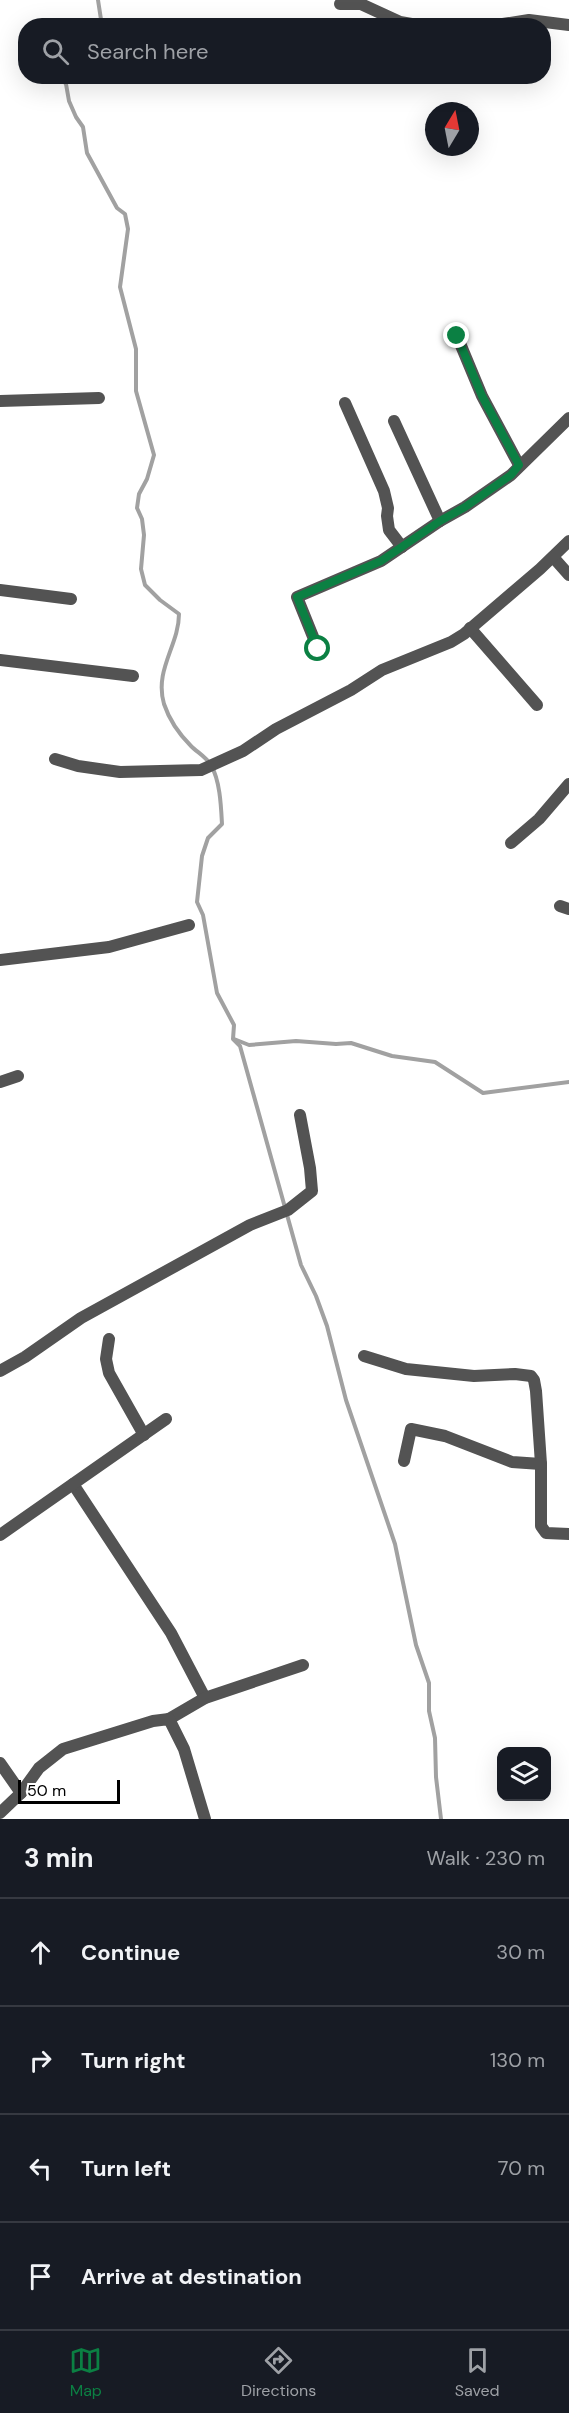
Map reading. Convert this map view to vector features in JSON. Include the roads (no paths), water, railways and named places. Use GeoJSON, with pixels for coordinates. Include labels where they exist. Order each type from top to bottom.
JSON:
{"type":"FeatureCollection","features":[{"type":"Feature","properties":{"kind":"street"},"geometry":{"type":"LineString","coordinates":[[340,4],[361,4],[391,18]]}},
{"type":"Feature","properties":{"kind":"street"},"geometry":{"type":"LineString","coordinates":[[551,23],[569,25]]}},
{"type":"Feature","properties":{"kind":"street"},"geometry":{"type":"LineString","coordinates":[[457,336],[482,396],[519,465]]}},
{"type":"Feature","properties":{"kind":"street"},"geometry":{"type":"LineString","coordinates":[[0,400],[99,398]]}},
{"type":"Feature","properties":{"kind":"street"},"geometry":{"type":"LineString","coordinates":[[345,402],[384,491],[388,508],[389,530],[402,547]]}},
{"type":"Feature","properties":{"kind":"street"},"geometry":{"type":"LineString","coordinates":[[318,649],[297,597],[381,561],[465,507],[511,475],[569,418]]}},
{"type":"Feature","properties":{"kind":"street"},"geometry":{"type":"LineString","coordinates":[[394,421],[440,521]]}},
{"type":"Feature","properties":{"kind":"street"},"geometry":{"type":"LineString","coordinates":[[55,759],[78,766],[120,772],[201,770],[243,751],[276,729],[351,690],[382,670],[451,642],[569,541]]}},
{"type":"Feature","properties":{"kind":"street"},"geometry":{"type":"LineString","coordinates":[[553,557],[569,575]]}},
{"type":"Feature","properties":{"kind":"street"},"geometry":{"type":"LineString","coordinates":[[0,590],[71,599]]}},
{"type":"Feature","properties":{"kind":"street"},"geometry":{"type":"LineString","coordinates":[[470,628],[537,705]]}},
{"type":"Feature","properties":{"kind":"street"},"geometry":{"type":"LineString","coordinates":[[0,660],[133,676]]}},
{"type":"Feature","properties":{"kind":"street"},"geometry":{"type":"LineString","coordinates":[[511,843],[539,819],[569,784]]}},
{"type":"Feature","properties":{"kind":"street"},"geometry":{"type":"LineString","coordinates":[[0,960],[109,947],[189,925]]}},
{"type":"Feature","properties":{"kind":"street"},"geometry":{"type":"LineString","coordinates":[[0,1082],[18,1076]]}},
{"type":"Feature","properties":{"kind":"street"},"geometry":{"type":"LineString","coordinates":[[0,1371],[25,1357],[81,1318],[237,1232],[285,1210],[312,1191],[300,1115]]}},
{"type":"Feature","properties":{"kind":"street"},"geometry":{"type":"LineString","coordinates":[[109,1339],[106,1359],[109,1373],[144,1435]]}},
{"type":"Feature","properties":{"kind":"street"},"geometry":{"type":"LineString","coordinates":[[364,1356],[406,1369],[474,1376],[516,1374],[531,1376],[536,1391],[541,1464],[541,1526],[546,1533],[569,1534]]}},
{"type":"Feature","properties":{"kind":"street"},"geometry":{"type":"LineString","coordinates":[[0,1535],[166,1419]]}},
{"type":"Feature","properties":{"kind":"street"},"geometry":{"type":"LineString","coordinates":[[404,1461],[411,1429],[445,1436],[512,1462],[541,1464]]}},
{"type":"Feature","properties":{"kind":"street"},"geometry":{"type":"LineString","coordinates":[[73,1484],[171,1633],[205,1698]]}},
{"type":"Feature","properties":{"kind":"street"},"geometry":{"type":"LineString","coordinates":[[0,1813],[21,1793],[39,1768],[63,1749],[153,1721],[169,1719],[205,1698],[303,1665]]}},
{"type":"Feature","properties":{"kind":"street"},"geometry":{"type":"LineString","coordinates":[[169,1719],[184,1749],[205,1819]]}},
{"type":"Feature","properties":{"kind":"street"},"geometry":{"type":"LineString","coordinates":[[0,1763],[21,1793]]}},
{"type":"Feature","properties":{"kind":"waterway"},"geometry":{"type":"LineString","coordinates":[[98,0],[101,18]]}},
{"type":"Feature","properties":{"kind":"waterway"},"geometry":{"type":"LineString","coordinates":[[66,84],[69,101],[83,127],[87,153],[117,208],[125,214],[128,229],[120,287],[136,349],[136,391],[154,455],[147,479],[139,494],[137,508],[142,519],[144,535],[141,569],[145,585],[179,614],[162,680],[164,704],[183,737],[211,765],[218,786],[222,824],[208,838],[202,856],[197,902],[203,915],[217,993],[234,1025],[233,1039],[240,1046],[301,1265],[327,1326],[346,1400],[395,1544],[416,1645],[429,1683],[429,1711],[435,1738],[436,1777],[441,1819]]}},
{"type":"Feature","properties":{"kind":"waterway"},"geometry":{"type":"LineString","coordinates":[[234,1039],[249,1045],[296,1041],[351,1043],[392,1056],[435,1062],[483,1093],[569,1082]]}}]}
